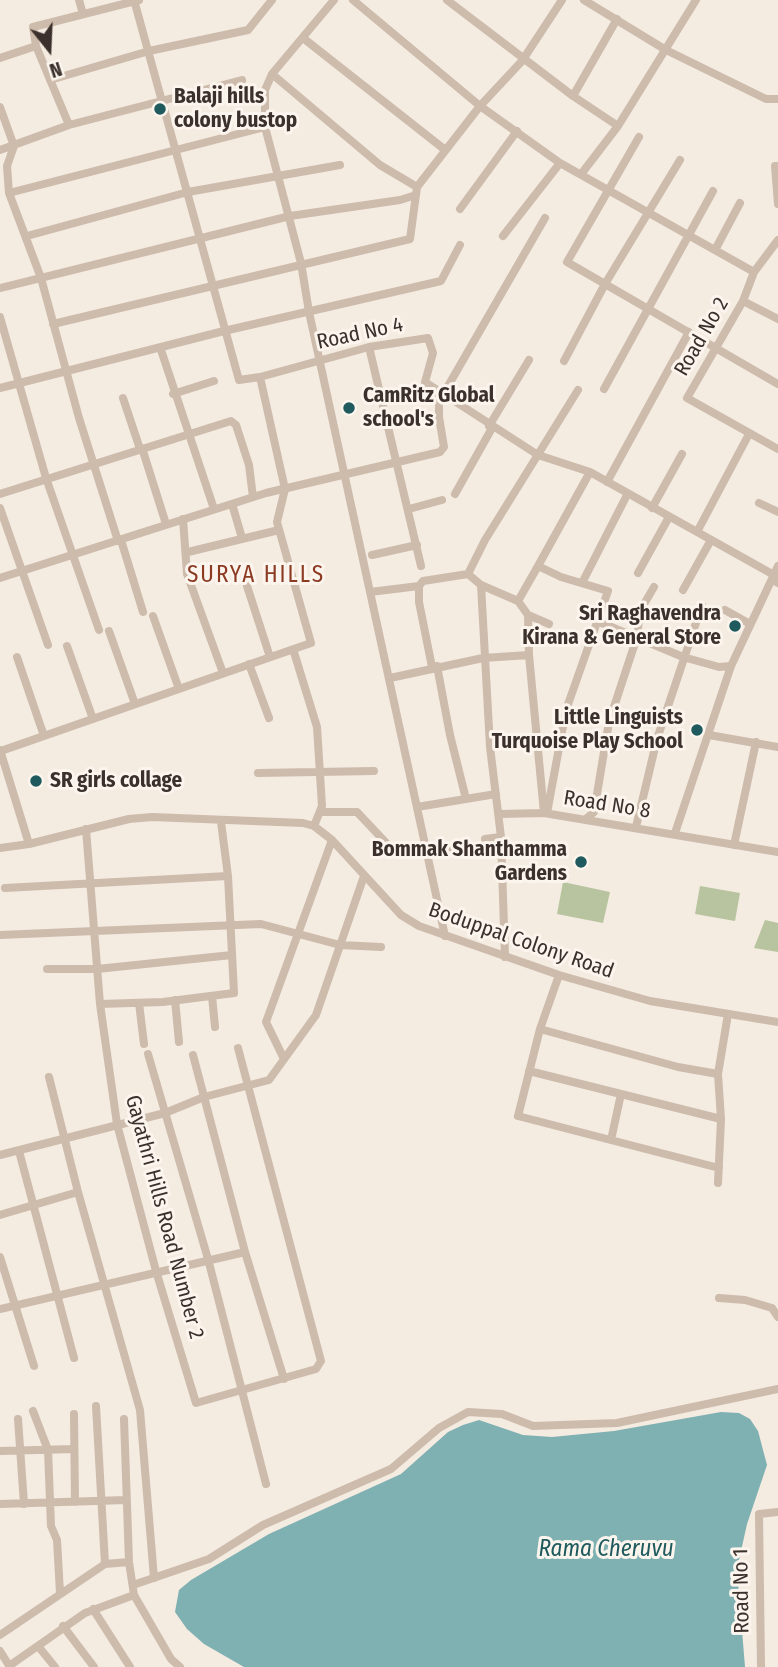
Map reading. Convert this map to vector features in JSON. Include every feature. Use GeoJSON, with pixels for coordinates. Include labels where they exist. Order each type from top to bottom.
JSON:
{"type":"FeatureCollection","features":[{"type":"Feature","properties":{"kind":"street"},"geometry":{"type":"LineString","coordinates":[[79,0],[83,14]]}},
{"type":"Feature","properties":{"kind":"street"},"geometry":{"type":"LineString","coordinates":[[29,844],[0,750],[310,645],[312,640],[277,522],[285,489],[260,377],[239,380],[211,287],[136,0],[33,27],[36,46],[69,125]]}},
{"type":"Feature","properties":{"kind":"street"},"geometry":{"type":"LineString","coordinates":[[50,80],[149,51],[248,30],[272,0]]}},
{"type":"Feature","properties":{"kind":"street"},"geometry":{"type":"LineString","coordinates":[[334,0],[272,75],[265,90],[265,127],[301,263],[309,312],[445,936]]}},
{"type":"Feature","properties":{"kind":"street"},"geometry":{"type":"LineString","coordinates":[[353,0],[480,106],[560,163],[754,272]]}},
{"type":"Feature","properties":{"kind":"street"},"geometry":{"type":"LineString","coordinates":[[447,0],[522,61],[618,127]]}},
{"type":"Feature","properties":{"kind":"street"},"geometry":{"type":"LineString","coordinates":[[53,324],[410,239],[417,191],[444,149],[522,61],[562,0]]}},
{"type":"Feature","properties":{"kind":"street"},"geometry":{"type":"LineString","coordinates":[[584,0],[666,50],[766,99],[778,99]]}},
{"type":"Feature","properties":{"kind":"street"},"geometry":{"type":"LineString","coordinates":[[582,173],[618,127],[696,0]]}},
{"type":"Feature","properties":{"kind":"street"},"geometry":{"type":"LineString","coordinates":[[573,96],[617,19]]}},
{"type":"Feature","properties":{"kind":"street"},"geometry":{"type":"LineString","coordinates":[[303,38],[444,149]]}},
{"type":"Feature","properties":{"kind":"street"},"geometry":{"type":"LineString","coordinates":[[0,58],[36,46]]}},
{"type":"Feature","properties":{"kind":"street"},"geometry":{"type":"LineString","coordinates":[[272,75],[380,165],[417,191]]}},
{"type":"Feature","properties":{"kind":"street"},"geometry":{"type":"LineString","coordinates":[[0,150],[69,125],[242,80]]}},
{"type":"Feature","properties":{"kind":"street"},"geometry":{"type":"LineString","coordinates":[[0,107],[14,146],[7,166],[9,193],[41,278],[65,372],[144,612]]}},
{"type":"Feature","properties":{"kind":"street"},"geometry":{"type":"LineString","coordinates":[[9,193],[175,148],[265,127]]}},
{"type":"Feature","properties":{"kind":"street"},"geometry":{"type":"LineString","coordinates":[[460,209],[517,131]]}},
{"type":"Feature","properties":{"kind":"street"},"geometry":{"type":"LineString","coordinates":[[639,137],[567,262],[778,384]]}},
{"type":"Feature","properties":{"kind":"street"},"geometry":{"type":"LineString","coordinates":[[564,361],[605,284],[680,160]]}},
{"type":"Feature","properties":{"kind":"street"},"geometry":{"type":"LineString","coordinates":[[503,236],[560,163]]}},
{"type":"Feature","properties":{"kind":"street"},"geometry":{"type":"LineString","coordinates":[[27,236],[188,192],[340,164]]}},
{"type":"Feature","properties":{"kind":"street"},"geometry":{"type":"LineString","coordinates":[[778,166],[775,166],[778,204]]}},
{"type":"Feature","properties":{"kind":"street"},"geometry":{"type":"LineString","coordinates":[[0,288],[290,216],[400,200],[417,191]]}},
{"type":"Feature","properties":{"kind":"street"},"geometry":{"type":"LineString","coordinates":[[604,389],[713,191]]}},
{"type":"Feature","properties":{"kind":"street"},"geometry":{"type":"LineString","coordinates":[[715,250],[740,203]]}},
{"type":"Feature","properties":{"kind":"street"},"geometry":{"type":"LineString","coordinates":[[0,578],[214,509],[345,473],[440,452],[444,447],[439,418],[442,391],[545,218]]}},
{"type":"Feature","properties":{"kind":"street","name":"Road No 2"},"geometry":{"type":"LineString","coordinates":[[778,240],[775,254],[754,272],[743,301],[687,398],[778,449]]}},
{"type":"Feature","properties":{"kind":"street"},"geometry":{"type":"LineString","coordinates":[[0,388],[225,331],[441,281],[460,245]]}},
{"type":"Feature","properties":{"kind":"street"},"geometry":{"type":"LineString","coordinates":[[743,301],[778,319]]}},
{"type":"Feature","properties":{"kind":"street"},"geometry":{"type":"LineString","coordinates":[[0,317],[46,478],[75,553],[99,630]]}},
{"type":"Feature","properties":{"kind":"street"},"geometry":{"type":"LineString","coordinates":[[607,482],[689,332]]}},
{"type":"Feature","properties":{"kind":"street","name":"Road No 4"},"geometry":{"type":"LineString","coordinates":[[260,377],[369,347],[428,338],[433,353],[425,382],[442,391]]}},
{"type":"Feature","properties":{"kind":"street"},"geometry":{"type":"LineString","coordinates":[[160,347],[173,394],[190,432],[214,509]]}},
{"type":"Feature","properties":{"kind":"street"},"geometry":{"type":"LineString","coordinates":[[369,347],[399,463],[421,566]]}},
{"type":"Feature","properties":{"kind":"street"},"geometry":{"type":"LineString","coordinates":[[455,494],[529,360]]}},
{"type":"Feature","properties":{"kind":"street"},"geometry":{"type":"LineString","coordinates":[[173,394],[214,381]]}},
{"type":"Feature","properties":{"kind":"street"},"geometry":{"type":"LineString","coordinates":[[468,574],[485,540],[578,390]]}},
{"type":"Feature","properties":{"kind":"street"},"geometry":{"type":"LineString","coordinates":[[442,391],[491,427],[538,455],[590,472],[776,579]]}},
{"type":"Feature","properties":{"kind":"street"},"geometry":{"type":"LineString","coordinates":[[123,398],[166,524]]}},
{"type":"Feature","properties":{"kind":"street"},"geometry":{"type":"LineString","coordinates":[[0,494],[190,432],[234,422],[249,466],[253,498]]}},
{"type":"Feature","properties":{"kind":"street"},"geometry":{"type":"LineString","coordinates":[[697,533],[749,434]]}},
{"type":"Feature","properties":{"kind":"street"},"geometry":{"type":"LineString","coordinates":[[652,508],[682,454]]}},
{"type":"Feature","properties":{"kind":"street"},"geometry":{"type":"LineString","coordinates":[[518,601],[590,472]]}},
{"type":"Feature","properties":{"kind":"street"},"geometry":{"type":"LineString","coordinates":[[582,583],[626,495]]}},
{"type":"Feature","properties":{"kind":"street"},"geometry":{"type":"LineString","coordinates":[[409,509],[442,500]]}},
{"type":"Feature","properties":{"kind":"street"},"geometry":{"type":"LineString","coordinates":[[758,503],[778,512]]}},
{"type":"Feature","properties":{"kind":"street"},"geometry":{"type":"LineString","coordinates":[[232,504],[242,538]]}},
{"type":"Feature","properties":{"kind":"street"},"geometry":{"type":"LineString","coordinates":[[0,508],[48,645]]}},
{"type":"Feature","properties":{"kind":"street"},"geometry":{"type":"LineString","coordinates":[[638,573],[669,517]]}},
{"type":"Feature","properties":{"kind":"street"},"geometry":{"type":"LineString","coordinates":[[183,519],[188,552],[187,574],[223,673]]}},
{"type":"Feature","properties":{"kind":"street"},"geometry":{"type":"LineString","coordinates":[[188,552],[279,530]]}},
{"type":"Feature","properties":{"kind":"street"},"geometry":{"type":"LineString","coordinates":[[683,590],[710,540]]}},
{"type":"Feature","properties":{"kind":"street"},"geometry":{"type":"LineString","coordinates":[[372,555],[417,545]]}},
{"type":"Feature","properties":{"kind":"street"},"geometry":{"type":"LineString","coordinates":[[499,814],[546,813],[566,710],[608,591],[538,566]]}},
{"type":"Feature","properties":{"kind":"street"},"geometry":{"type":"LineString","coordinates":[[675,834],[731,666],[750,624],[776,579],[778,566]]}},
{"type":"Feature","properties":{"kind":"street"},"geometry":{"type":"LineString","coordinates":[[370,592],[419,586],[423,582],[468,574]]}},
{"type":"Feature","properties":{"kind":"street"},"geometry":{"type":"LineString","coordinates":[[468,574],[481,585],[518,601],[528,615],[549,624]]}},
{"type":"Feature","properties":{"kind":"street"},"geometry":{"type":"LineString","coordinates":[[481,585],[484,658],[501,836],[505,957]]}},
{"type":"Feature","properties":{"kind":"street"},"geometry":{"type":"LineString","coordinates":[[247,586],[270,657]]}},
{"type":"Feature","properties":{"kind":"street"},"geometry":{"type":"LineString","coordinates":[[419,586],[419,602],[466,799]]}},
{"type":"Feature","properties":{"kind":"street"},"geometry":{"type":"LineString","coordinates":[[587,818],[594,812],[609,722],[637,637],[640,611],[654,587]]}},
{"type":"Feature","properties":{"kind":"street"},"geometry":{"type":"LineString","coordinates":[[636,827],[657,739],[702,605]]}},
{"type":"Feature","properties":{"kind":"street"},"geometry":{"type":"LineString","coordinates":[[724,610],[750,624]]}},
{"type":"Feature","properties":{"kind":"street","name":"Road No 8"},"geometry":{"type":"LineString","coordinates":[[528,615],[528,656],[546,813],[778,852]]}},
{"type":"Feature","properties":{"kind":"street"},"geometry":{"type":"LineString","coordinates":[[153,616],[179,689]]}},
{"type":"Feature","properties":{"kind":"street"},"geometry":{"type":"LineString","coordinates":[[597,621],[683,657],[719,667],[731,666]]}},
{"type":"Feature","properties":{"kind":"street"},"geometry":{"type":"LineString","coordinates":[[109,631],[135,704]]}},
{"type":"Feature","properties":{"kind":"street"},"geometry":{"type":"LineString","coordinates":[[67,646],[93,719]]}},
{"type":"Feature","properties":{"kind":"street"},"geometry":{"type":"LineString","coordinates":[[0,848],[152,817],[272,821],[314,826],[320,811],[321,773],[317,727],[293,649]]}},
{"type":"Feature","properties":{"kind":"street"},"geometry":{"type":"LineString","coordinates":[[390,678],[435,666],[484,658],[528,656]]}},
{"type":"Feature","properties":{"kind":"street"},"geometry":{"type":"LineString","coordinates":[[17,657],[44,736]]}},
{"type":"Feature","properties":{"kind":"street"},"geometry":{"type":"LineString","coordinates":[[249,664],[269,718]]}},
{"type":"Feature","properties":{"kind":"street"},"geometry":{"type":"LineString","coordinates":[[709,734],[778,747]]}},
{"type":"Feature","properties":{"kind":"street"},"geometry":{"type":"LineString","coordinates":[[733,845],[756,742]]}},
{"type":"Feature","properties":{"kind":"street"},"geometry":{"type":"LineString","coordinates":[[258,773],[374,771]]}},
{"type":"Feature","properties":{"kind":"street"},"geometry":{"type":"LineString","coordinates":[[417,807],[496,794]]}},
{"type":"Feature","properties":{"kind":"street"},"geometry":{"type":"LineString","coordinates":[[320,811],[357,811],[390,847]]}},
{"type":"Feature","properties":{"kind":"street"},"geometry":{"type":"LineString","coordinates":[[100,1004],[139,1003],[234,993],[228,876],[221,821]]}},
{"type":"Feature","properties":{"kind":"street","name":"Boduppal Colony Road"},"geometry":{"type":"LineString","coordinates":[[314,826],[332,840],[401,915],[445,936],[559,975],[650,1001],[778,1022]]}},
{"type":"Feature","properties":{"kind":"street","name":"Gayathri Hills Road Number 2"},"geometry":{"type":"LineString","coordinates":[[86,829],[100,1004],[117,1124],[156,1271],[197,1403],[242,1392]]}},
{"type":"Feature","properties":{"kind":"street"},"geometry":{"type":"LineString","coordinates":[[485,839],[501,836]]}},
{"type":"Feature","properties":{"kind":"street"},"geometry":{"type":"LineString","coordinates":[[284,1059],[266,1022],[332,840]]}},
{"type":"Feature","properties":{"kind":"street"},"geometry":{"type":"LineString","coordinates":[[427,852],[467,844]]}},
{"type":"Feature","properties":{"kind":"street"},"geometry":{"type":"LineString","coordinates":[[5,888],[228,876]]}},
{"type":"Feature","properties":{"kind":"street"},"geometry":{"type":"LineString","coordinates":[[0,1155],[165,1113],[204,1097],[269,1080],[316,1014],[364,876]]}},
{"type":"Feature","properties":{"kind":"street"},"geometry":{"type":"LineString","coordinates":[[0,935],[261,924],[340,946],[381,947]]}},
{"type":"Feature","properties":{"kind":"street"},"geometry":{"type":"LineString","coordinates":[[47,969],[97,969],[232,955]]}},
{"type":"Feature","properties":{"kind":"street"},"geometry":{"type":"LineString","coordinates":[[559,975],[540,1029],[518,1116],[719,1168]]}},
{"type":"Feature","properties":{"kind":"street"},"geometry":{"type":"LineString","coordinates":[[212,996],[215,1027]]}},
{"type":"Feature","properties":{"kind":"street"},"geometry":{"type":"LineString","coordinates":[[175,1000],[179,1042]]}},
{"type":"Feature","properties":{"kind":"street"},"geometry":{"type":"LineString","coordinates":[[139,1003],[144,1044]]}},
{"type":"Feature","properties":{"kind":"street"},"geometry":{"type":"LineString","coordinates":[[718,1183],[721,1119],[718,1074],[728,1014]]}},
{"type":"Feature","properties":{"kind":"street"},"geometry":{"type":"LineString","coordinates":[[540,1029],[678,1067],[718,1074]]}},
{"type":"Feature","properties":{"kind":"street"},"geometry":{"type":"LineString","coordinates":[[238,1048],[320,1361],[316,1369],[242,1392]]}},
{"type":"Feature","properties":{"kind":"street"},"geometry":{"type":"LineString","coordinates":[[149,1054],[208,1259],[266,1484]]}},
{"type":"Feature","properties":{"kind":"street"},"geometry":{"type":"LineString","coordinates":[[193,1055],[245,1252],[284,1379]]}},
{"type":"Feature","properties":{"kind":"street"},"geometry":{"type":"LineString","coordinates":[[529,1071],[721,1119]]}},
{"type":"Feature","properties":{"kind":"street"},"geometry":{"type":"LineString","coordinates":[[49,1077],[144,1433],[154,1578]]}},
{"type":"Feature","properties":{"kind":"street"},"geometry":{"type":"LineString","coordinates":[[611,1140],[621,1094]]}},
{"type":"Feature","properties":{"kind":"street"},"geometry":{"type":"LineString","coordinates":[[19,1151],[74,1358]]}},
{"type":"Feature","properties":{"kind":"street"},"geometry":{"type":"LineString","coordinates":[[0,1215],[78,1192]]}},
{"type":"Feature","properties":{"kind":"street"},"geometry":{"type":"LineString","coordinates":[[0,1310],[104,1283],[245,1252]]}},
{"type":"Feature","properties":{"kind":"street"},"geometry":{"type":"LineString","coordinates":[[0,1257],[34,1366]]}},
{"type":"Feature","properties":{"kind":"street"},"geometry":{"type":"LineString","coordinates":[[719,1298],[745,1300],[772,1308],[778,1317]]}},
{"type":"Feature","properties":{"kind":"street"},"geometry":{"type":"LineString","coordinates":[[133,1585],[209,1559],[262,1525],[391,1469],[439,1428],[468,1412],[502,1413],[533,1426],[617,1423],[778,1389]]}},
{"type":"Feature","properties":{"kind":"street"},"geometry":{"type":"LineString","coordinates":[[96,1406],[105,1564]]}},
{"type":"Feature","properties":{"kind":"street"},"geometry":{"type":"LineString","coordinates":[[33,1411],[48,1450],[51,1526],[57,1540],[60,1593]]}},
{"type":"Feature","properties":{"kind":"street"},"geometry":{"type":"LineString","coordinates":[[74,1414],[75,1502]]}},
{"type":"Feature","properties":{"kind":"street"},"geometry":{"type":"LineString","coordinates":[[18,1419],[24,1504]]}},
{"type":"Feature","properties":{"kind":"street"},"geometry":{"type":"LineString","coordinates":[[124,1419],[129,1562],[134,1595],[175,1664]]}},
{"type":"Feature","properties":{"kind":"street"},"geometry":{"type":"LineString","coordinates":[[0,1451],[74,1449]]}},
{"type":"Feature","properties":{"kind":"street"},"geometry":{"type":"LineString","coordinates":[[0,1504],[126,1500]]}},
{"type":"Feature","properties":{"kind":"street","name":"Road No 1"},"geometry":{"type":"LineString","coordinates":[[761,1667],[759,1514],[778,1512]]}},
{"type":"Feature","properties":{"kind":"street"},"geometry":{"type":"LineString","coordinates":[[0,1635],[105,1564],[129,1562]]}},
{"type":"Feature","properties":{"kind":"street"},"geometry":{"type":"LineString","coordinates":[[0,1651],[10,1666],[63,1626],[93,1609],[134,1595]]}},
{"type":"Feature","properties":{"kind":"street"},"geometry":{"type":"LineString","coordinates":[[93,1609],[130,1667]]}},
{"type":"Feature","properties":{"kind":"street"},"geometry":{"type":"LineString","coordinates":[[63,1626],[94,1667]]}},
{"type":"Feature","properties":{"kind":"street"},"geometry":{"type":"LineString","coordinates":[[38,1646],[55,1667]]}},
{"type":"Feature","properties":{"kind":"green space"},"geometry":{"type":"Polygon","coordinates":[[[563,882],[610,892],[603,923],[557,914],[563,882]]]}},
{"type":"Feature","properties":{"kind":"green space"},"geometry":{"type":"Polygon","coordinates":[[[700,886],[740,893],[735,921],[695,914],[700,886]]]}},
{"type":"Feature","properties":{"kind":"green space"},"geometry":{"type":"Polygon","coordinates":[[[765,920],[778,923],[778,952],[754,948],[765,920]]]}},
{"type":"Feature","properties":{"kind":"water","name":"Rama Cheruvu"},"geometry":{"type":"Polygon","coordinates":[[[721,1412],[739,1413],[750,1419],[758,1431],[767,1465],[747,1524],[737,1569],[745,1667],[244,1667],[204,1644],[187,1629],[175,1612],[179,1590],[191,1580],[269,1534],[401,1474],[448,1432],[463,1425],[479,1420],[523,1435],[552,1437],[614,1431],[721,1412]]]}},
{"type":"Feature","properties":{"kind":"place","name":"Balaji hills colony bustop"},"geometry":{"type":"Point","coordinates":[160,109]}},
{"type":"Feature","properties":{"kind":"place","name":"CamRitz Global school's"},"geometry":{"type":"Point","coordinates":[349,408]}},
{"type":"Feature","properties":{"kind":"place","name":"Sri Raghavendra Kirana & General Store"},"geometry":{"type":"Point","coordinates":[735,626]}},
{"type":"Feature","properties":{"kind":"place","name":"Little Linguists Turquoise Play School"},"geometry":{"type":"Point","coordinates":[697,730]}},
{"type":"Feature","properties":{"kind":"place","name":"SR girls collage"},"geometry":{"type":"Point","coordinates":[36,781]}},
{"type":"Feature","properties":{"kind":"place","name":"Bommak Shanthamma Gardens"},"geometry":{"type":"Point","coordinates":[581,862]}},
{"type":"Feature","properties":{"kind":"district","name":"SURYA HILLS"},"geometry":{"type":"Point","coordinates":[256,576]}}]}
